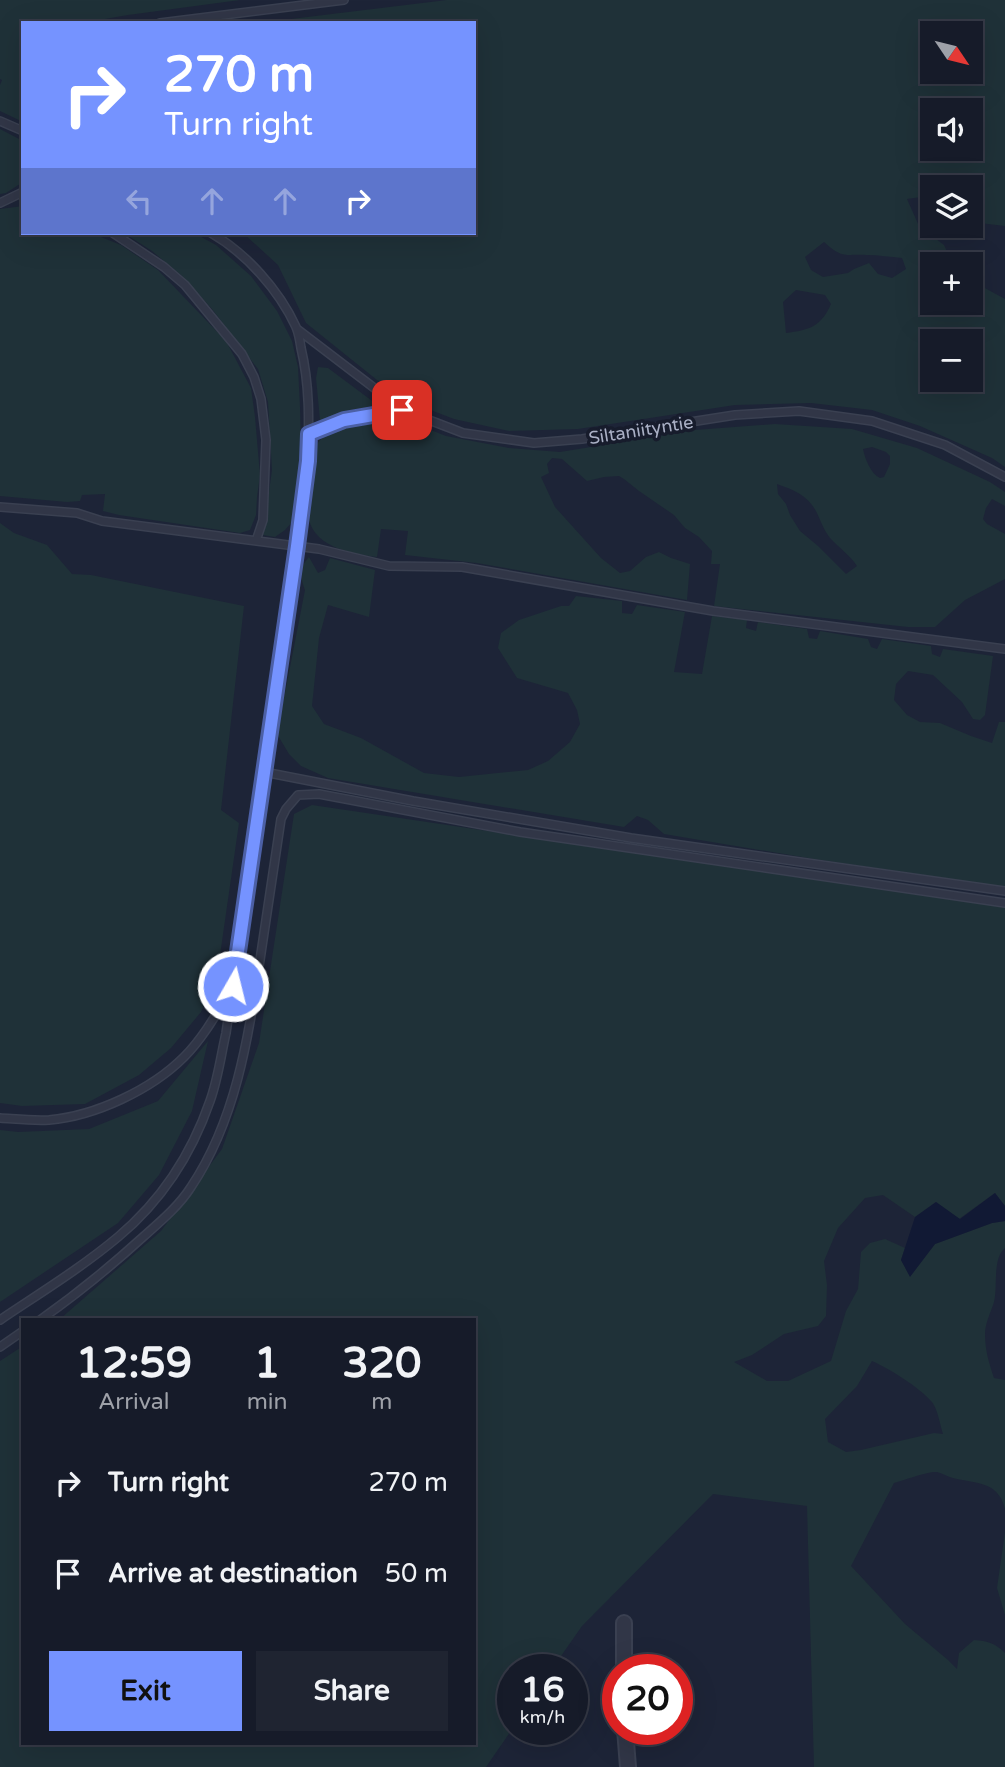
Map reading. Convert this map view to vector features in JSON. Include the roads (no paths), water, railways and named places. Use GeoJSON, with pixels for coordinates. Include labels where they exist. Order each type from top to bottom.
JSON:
{"type":"FeatureCollection","features":[{"type":"Feature","properties":{"kind":"street"},"geometry":{"type":"LineString","coordinates":[[624,1623],[624,1654]]}},
{"type":"Feature","properties":{"kind":"street"},"geometry":{"type":"LineString","coordinates":[[626,1745],[628,1767]]}},
{"type":"Feature","properties":{"kind":"lane"},"geometry":{"type":"LineString","coordinates":[[176,21],[344,0]]}},
{"type":"Feature","properties":{"kind":"lane"},"geometry":{"type":"LineString","coordinates":[[0,121],[21,130]]}},
{"type":"Feature","properties":{"kind":"lane"},"geometry":{"type":"LineString","coordinates":[[0,203],[21,194]]}},
{"type":"Feature","properties":{"kind":"lane"},"geometry":{"type":"LineString","coordinates":[[116,235],[164,267],[185,285],[242,354],[254,377],[261,399],[267,440],[264,520],[256,541]]}},
{"type":"Feature","properties":{"kind":"lane"},"geometry":{"type":"LineString","coordinates":[[0,1320],[119,1236],[159,1195],[178,1168],[202,1122],[217,1077],[226,1033],[297,546],[308,461],[309,403],[306,370],[297,329],[267,281],[246,258],[214,235]]}},
{"type":"Feature","properties":{"kind":"lane","name":"Siltaniityntie"},"geometry":{"type":"LineString","coordinates":[[297,329],[402,410],[463,433],[534,443],[582,439],[735,415],[799,411],[872,421],[945,445],[1005,477]]}},
{"type":"Feature","properties":{"kind":"lane"},"geometry":{"type":"LineString","coordinates":[[309,434],[344,420],[402,410]]}},
{"type":"Feature","properties":{"kind":"lane"},"geometry":{"type":"LineString","coordinates":[[0,507],[77,513],[102,521],[319,549],[389,566],[462,567],[713,611],[1005,649]]}},
{"type":"Feature","properties":{"kind":"lane"},"geometry":{"type":"LineString","coordinates":[[264,772],[413,802],[631,838],[1005,891]]}},
{"type":"Feature","properties":{"kind":"lane"},"geometry":{"type":"LineString","coordinates":[[43,1318],[107,1270],[167,1215],[190,1189],[215,1146],[233,1097],[250,1026],[281,819],[298,795],[319,794],[520,832],[1005,903]]}},
{"type":"Feature","properties":{"kind":"lane"},"geometry":{"type":"LineString","coordinates":[[0,1118],[50,1120],[85,1112],[118,1101],[152,1083],[184,1057],[212,1023],[233,986]]}},
{"type":"Feature","properties":{"kind":"lane"},"geometry":{"type":"LineString","coordinates":[[0,1347],[21,1332]]}},
{"type":"Feature","properties":{"kind":"water"},"geometry":{"type":"Polygon","coordinates":[[[995,1193],[1005,1206],[1005,1221],[992,1223],[935,1244],[910,1277],[901,1260],[915,1217],[936,1202],[960,1219],[995,1193]]]}}]}
